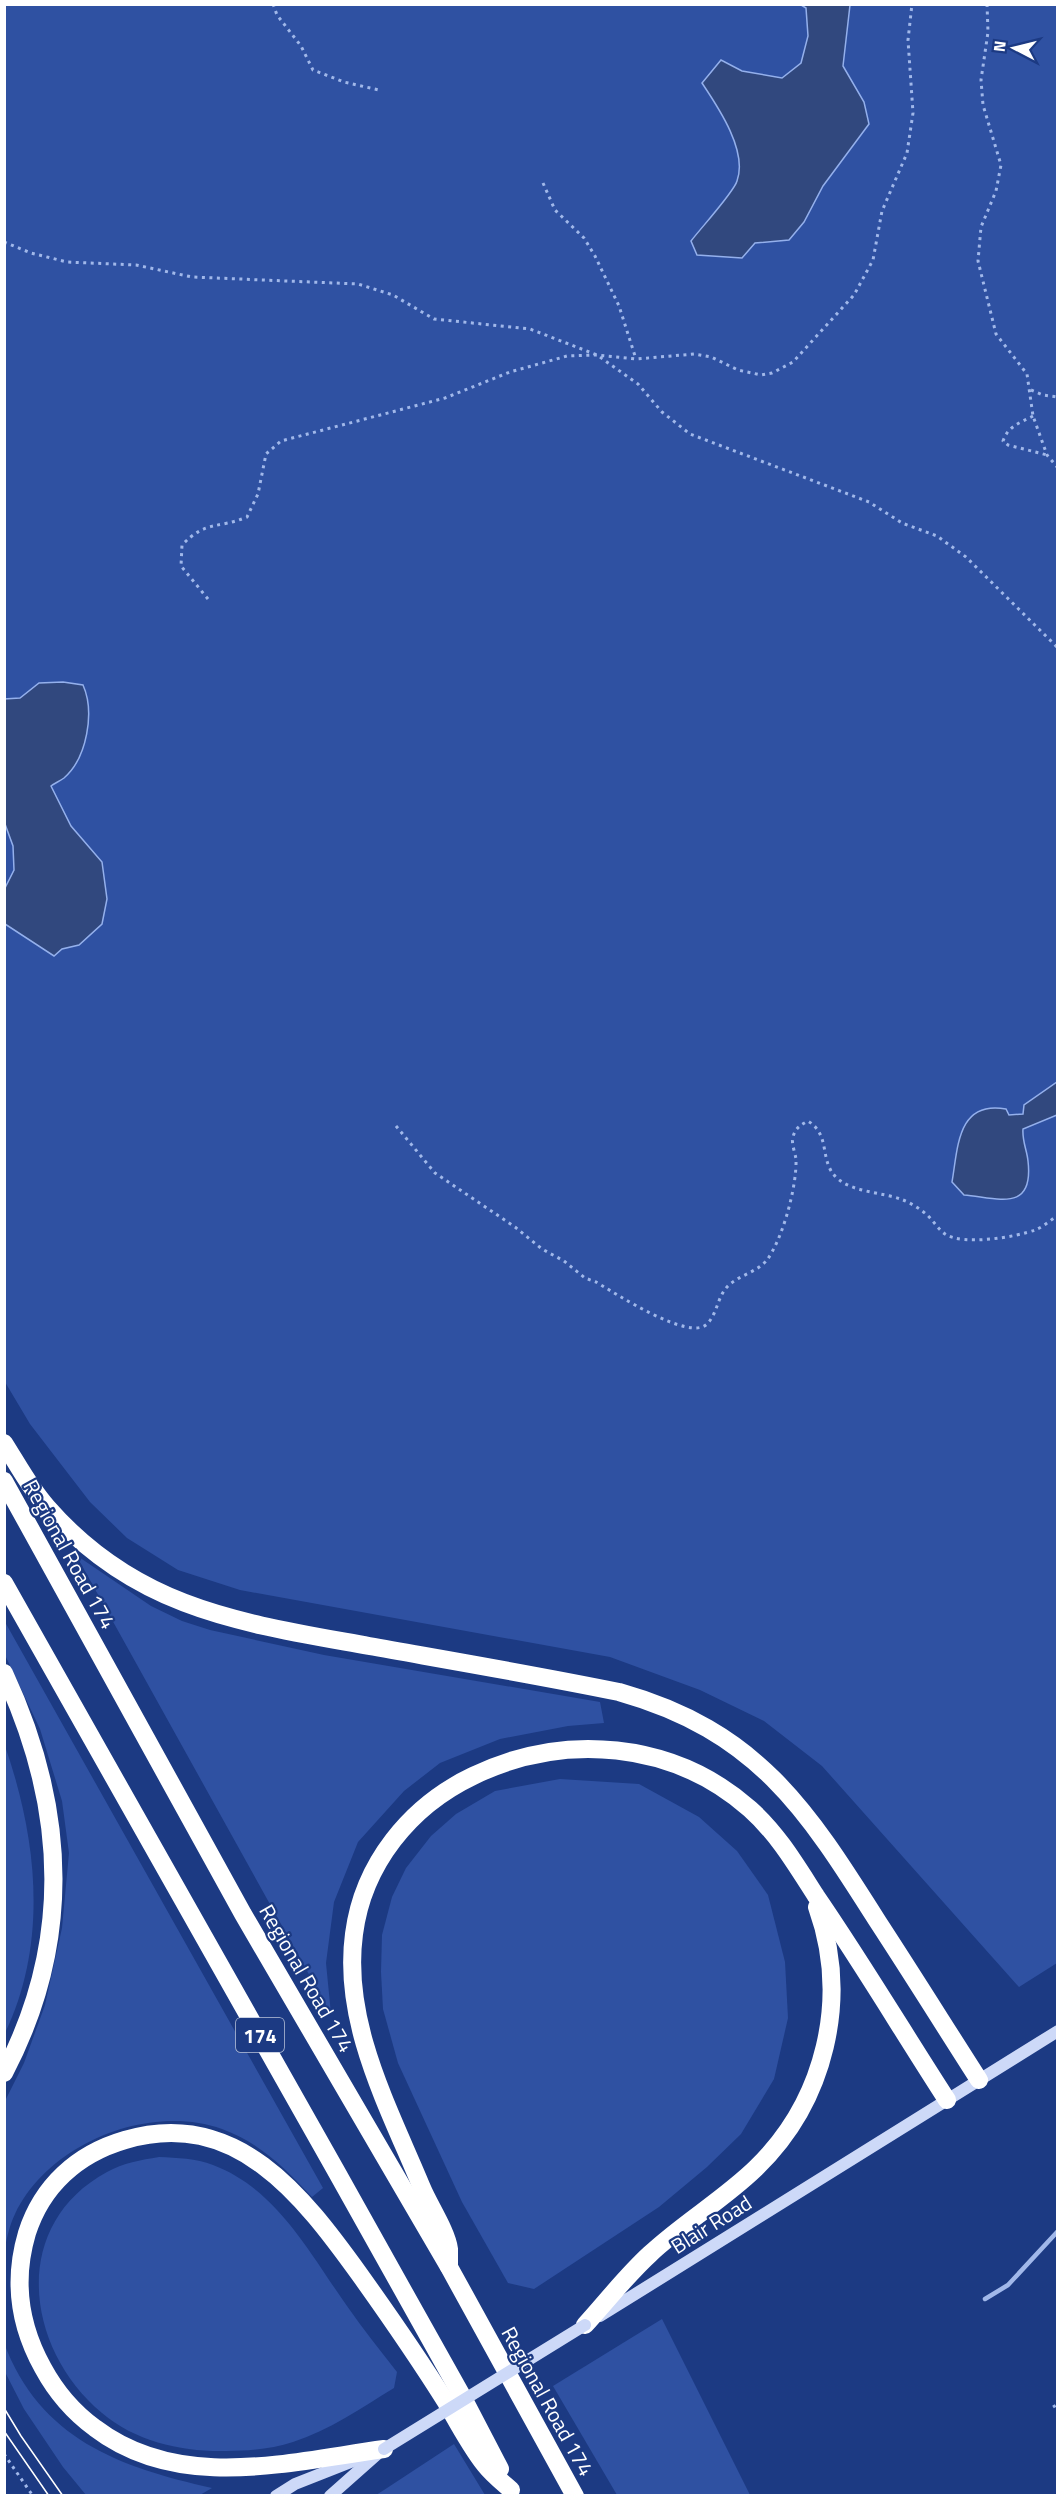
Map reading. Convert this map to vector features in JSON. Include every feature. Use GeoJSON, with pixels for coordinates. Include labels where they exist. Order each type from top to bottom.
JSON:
{"type":"FeatureCollection","features":[{"type":"Feature","properties":{"kind":"highway"},"geometry":{"type":"LineString","coordinates":[[4,1443],[41,1499],[72,1532],[111,1564],[171,1599],[226,1617],[290,1631],[619,1692],[661,1706],[721,1736],[756,1761],[805,1812],[837,1857],[979,2080]]}},
{"type":"Feature","properties":{"kind":"highway","name":"Regional Road 174"},"geometry":{"type":"LineString","coordinates":[[4,1481],[237,1904],[448,2267],[575,2496]]}},
{"type":"Feature","properties":{"kind":"highway","name":"174"},"geometry":{"type":"LineString","coordinates":[[4,1583],[391,2268],[462,2396],[512,2493]]}},
{"type":"Feature","properties":{"kind":"highway"},"geometry":{"type":"LineString","coordinates":[[4,1673],[33,1742],[41,1769],[51,1827],[54,1880],[46,1952],[36,1995],[19,2042],[4,2073]]}},
{"type":"Feature","properties":{"kind":"highway"},"geometry":{"type":"LineString","coordinates":[[448,2267],[449,2246],[427,2202],[377,2080],[364,2041],[355,2000],[352,1957],[357,1914],[372,1872],[397,1834],[442,1793],[503,1763],[563,1749],[629,1750],[670,1762],[693,1772],[733,1796],[750,1809],[794,1860],[947,2100]]}},
{"type":"Feature","properties":{"kind":"highway"},"geometry":{"type":"LineString","coordinates":[[585,2325],[650,2254],[756,2168],[798,2117],[819,2070],[831,2010],[829,1954],[821,1919],[809,1886]]}},
{"type":"Feature","properties":{"kind":"highway"},"geometry":{"type":"LineString","coordinates":[[384,2448],[264,2465],[209,2468],[146,2457],[106,2436],[89,2423],[72,2409],[46,2375],[26,2333],[20,2309],[19,2286],[25,2242],[36,2210],[53,2183],[79,2161],[96,2151],[113,2143],[153,2134],[175,2133],[207,2139],[238,2150],[256,2160],[291,2187],[342,2250],[392,2319],[484,2465],[512,2493]]}},
{"type":"Feature","properties":{"kind":"main road","name":"Blair Road"},"geometry":{"type":"LineString","coordinates":[[276,2496],[295,2484],[384,2448],[1058,2031]]}},
{"type":"Feature","properties":{"kind":"main road","name":"Blair Road"},"geometry":{"type":"LineString","coordinates":[[330,2496],[384,2448]]}},
{"type":"Feature","properties":{"kind":"lane"},"geometry":{"type":"LineString","coordinates":[[985,2299],[1008,2285],[1058,2231]]}},
{"type":"Feature","properties":{"kind":"path"},"geometry":{"type":"LineString","coordinates":[[273,4],[277,15],[301,46],[313,70],[344,82],[379,90]]}},
{"type":"Feature","properties":{"kind":"path"},"geometry":{"type":"LineString","coordinates":[[208,599],[181,566],[182,545],[202,528],[236,522],[247,517],[258,494],[266,453],[281,441],[445,398],[550,359],[597,355],[636,359],[694,354],[711,357],[738,370],[761,375],[772,373],[793,362],[854,295],[873,260],[882,211],[907,153],[913,113],[908,40],[912,4]]}},
{"type":"Feature","properties":{"kind":"path"},"geometry":{"type":"LineString","coordinates":[[987,4],[988,32],[981,80],[983,105],[1000,165],[996,191],[981,226],[978,261],[996,334],[1027,374],[1033,416],[1047,455],[1058,468]]}},
{"type":"Feature","properties":{"kind":"path"},"geometry":{"type":"LineString","coordinates":[[543,183],[555,210],[584,238],[596,256],[619,306],[636,359]]}},
{"type":"Feature","properties":{"kind":"path"},"geometry":{"type":"LineString","coordinates":[[4,242],[31,253],[67,262],[136,265],[192,277],[358,284],[393,296],[434,319],[530,329],[597,355],[638,384],[662,412],[690,434],[869,502],[902,523],[937,536],[966,558],[1058,648]]}},
{"type":"Feature","properties":{"kind":"path"},"geometry":{"type":"LineString","coordinates":[[1031,390],[1043,395],[1058,397]]}},
{"type":"Feature","properties":{"kind":"path"},"geometry":{"type":"LineString","coordinates":[[1033,416],[1010,428],[1003,441],[1008,445],[1047,455]]}},
{"type":"Feature","properties":{"kind":"path"},"geometry":{"type":"LineString","coordinates":[[396,1126],[435,1173],[542,1249],[564,1261],[585,1278],[660,1318],[695,1330],[706,1326],[712,1317],[720,1294],[728,1286],[737,1278],[758,1268],[767,1259],[782,1227],[793,1194],[796,1160],[792,1137],[798,1127],[808,1121],[820,1131],[831,1171],[839,1180],[849,1185],[904,1200],[926,1214],[945,1234],[957,1239],[987,1240],[1036,1230],[1058,1215]]}},
{"type":"Feature","properties":{"kind":"path"},"geometry":{"type":"LineString","coordinates":[[1053,2407],[1058,2404]]}},
{"type":"Feature","properties":{"kind":"path"},"geometry":{"type":"LineString","coordinates":[[4,2454],[33,2496]]}},
{"type":"Feature","properties":{"kind":"shaded area"},"geometry":{"type":"Polygon","coordinates":[[[5,5],[1057,5],[1057,1963],[1019,1987],[822,1766],[764,1721],[700,1690],[610,1657],[240,1590],[178,1570],[127,1538],[90,1502],[30,1424],[5,1382],[5,5]]]}},
{"type":"Feature","properties":{"kind":"shaded area"},"geometry":{"type":"Polygon","coordinates":[[[801,5],[850,5],[843,66],[864,102],[869,124],[823,186],[804,222],[789,240],[755,243],[742,258],[697,255],[691,241],[735,186],[739,169],[735,143],[730,130],[702,83],[721,60],[742,71],[782,78],[801,63],[808,36],[806,8],[801,5]]]}},
{"type":"Feature","properties":{"kind":"shaded area"},"geometry":{"type":"Polygon","coordinates":[[[63,682],[83,685],[88,708],[87,734],[72,769],[64,778],[51,786],[71,826],[102,862],[107,899],[102,924],[79,945],[62,949],[54,956],[5,924],[5,888],[14,870],[13,846],[5,824],[4,699],[20,698],[39,683],[63,682]]]}},
{"type":"Feature","properties":{"kind":"shaded area"},"geometry":{"type":"Polygon","coordinates":[[[1057,1082],[1057,1115],[1023,1129],[1028,1161],[1028,1178],[1025,1189],[1011,1199],[964,1195],[952,1182],[959,1142],[969,1119],[978,1112],[990,1108],[1006,1109],[1009,1115],[1023,1114],[1024,1105],[1057,1082]]]}},
{"type":"Feature","properties":{"kind":"shaded area"},"geometry":{"type":"Polygon","coordinates":[[[76,1555],[151,1606],[182,1621],[210,1630],[324,1655],[600,1702],[604,1723],[568,1726],[500,1739],[440,1763],[404,1791],[358,1842],[334,1902],[326,1963],[331,2014],[76,1555]]]}},
{"type":"Feature","properties":{"kind":"shaded area"},"geometry":{"type":"Polygon","coordinates":[[[5,1622],[323,2188],[312,2197],[271,2157],[248,2141],[222,2129],[194,2122],[164,2121],[133,2126],[104,2135],[76,2149],[51,2167],[31,2189],[15,2214],[5,2248],[5,2101],[24,2063],[45,2005],[62,1928],[69,1853],[62,1801],[40,1729],[5,1655],[5,1622]]]}},
{"type":"Feature","properties":{"kind":"shaded area"},"geometry":{"type":"Polygon","coordinates":[[[4,1743],[24,1815],[33,1889],[33,1926],[28,1962],[19,1998],[5,2033],[4,1743]]]}},
{"type":"Feature","properties":{"kind":"shaded area"},"geometry":{"type":"Polygon","coordinates":[[[560,1779],[639,1784],[699,1817],[737,1851],[768,1895],[785,1962],[788,2018],[774,2079],[741,2134],[707,2167],[659,2207],[534,2289],[508,2283],[462,2202],[398,2063],[383,2009],[382,1935],[392,1897],[406,1868],[431,1836],[456,1814],[495,1791],[560,1779]]]}},
{"type":"Feature","properties":{"kind":"shaded area"},"geometry":{"type":"Polygon","coordinates":[[[159,2157],[180,2158],[213,2165],[236,2176],[274,2206],[397,2372],[394,2388],[345,2418],[307,2437],[277,2446],[251,2450],[210,2451],[177,2447],[145,2438],[115,2423],[102,2413],[76,2386],[57,2356],[44,2323],[39,2288],[42,2255],[54,2223],[75,2195],[113,2169],[132,2162],[159,2157]]]}},
{"type":"Feature","properties":{"kind":"shaded area"},"geometry":{"type":"Polygon","coordinates":[[[662,2319],[750,2495],[617,2495],[553,2386],[662,2319]]]}},
{"type":"Feature","properties":{"kind":"shaded area"},"geometry":{"type":"Polygon","coordinates":[[[4,2343],[19,2376],[39,2403],[61,2426],[87,2444],[115,2458],[145,2470],[212,2488],[200,2495],[86,2495],[63,2467],[24,2409],[5,2372],[4,2343]]]}},
{"type":"Feature","properties":{"kind":"shaded area"},"geometry":{"type":"Polygon","coordinates":[[[454,2444],[485,2495],[376,2495],[384,2490],[454,2444]]]}},
{"type":"Feature","properties":{"kind":"tram line"},"geometry":{"type":"LineString","coordinates":[[4,2408],[63,2496]]}},
{"type":"Feature","properties":{"kind":"tram line"},"geometry":{"type":"LineString","coordinates":[[4,2431],[49,2496]]}}]}
